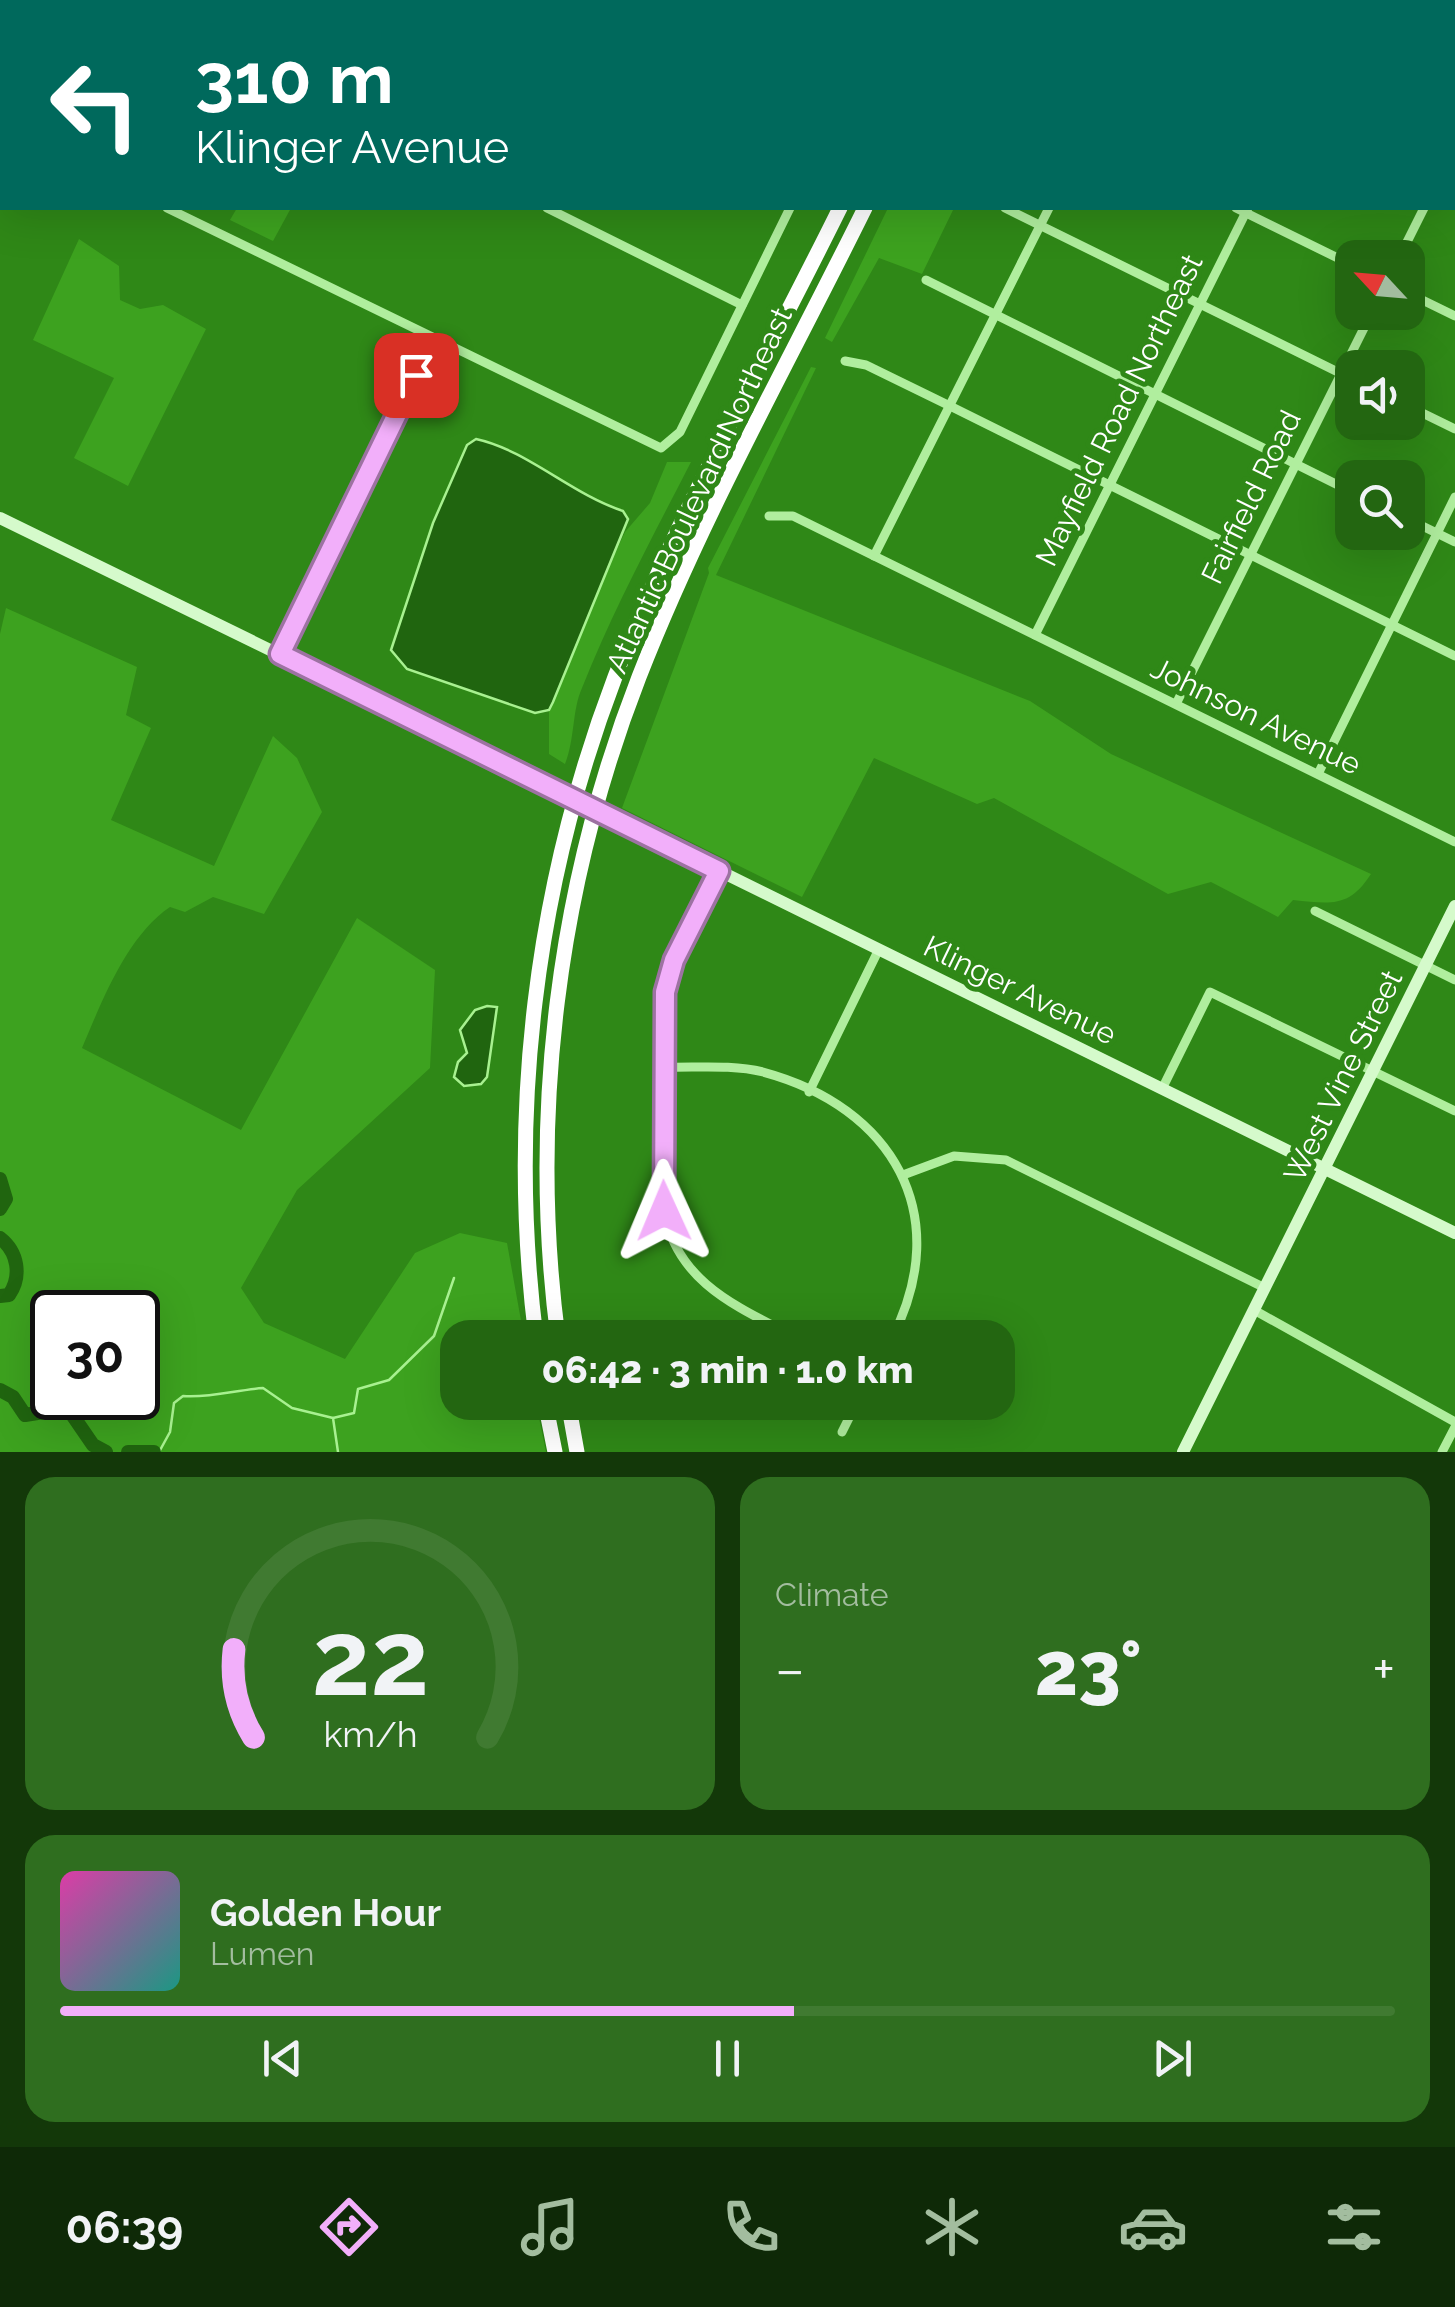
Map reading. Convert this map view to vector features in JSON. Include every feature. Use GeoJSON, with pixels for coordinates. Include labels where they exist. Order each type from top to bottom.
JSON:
{"type":"FeatureCollection","features":[{"type":"Feature","properties":{"kind":"highway","name":"Atlantic Boulevard Northeast"},"geometry":{"type":"LineString","coordinates":[[535,1320],[525,1189],[528,1072],[542,952],[570,818],[598,724],[650,593],[839,210]]}},
{"type":"Feature","properties":{"kind":"highway","name":"Atlantic Boulevard Northeast"},"geometry":{"type":"LineString","coordinates":[[557,1320],[548,1212],[550,1084],[562,970],[588,838],[614,746],[663,619],[864,210]]}},
{"type":"Feature","properties":{"kind":"highway"},"geometry":{"type":"LineString","coordinates":[[549,1420],[555,1452]]}},
{"type":"Feature","properties":{"kind":"highway"},"geometry":{"type":"LineString","coordinates":[[572,1420],[578,1452]]}},
{"type":"Feature","properties":{"kind":"street"},"geometry":{"type":"LineString","coordinates":[[172,210],[647,444],[664,447],[680,432],[789,210]]}},
{"type":"Feature","properties":{"kind":"street"},"geometry":{"type":"LineString","coordinates":[[551,210],[742,305]]}},
{"type":"Feature","properties":{"kind":"street"},"geometry":{"type":"LineString","coordinates":[[1009,210],[1335,370]]}},
{"type":"Feature","properties":{"kind":"street"},"geometry":{"type":"LineString","coordinates":[[874,556],[1049,210]]}},
{"type":"Feature","properties":{"kind":"street","name":"Mayfield Road Northeast"},"geometry":{"type":"LineString","coordinates":[[1035,635],[1200,304],[1243,210]]}},
{"type":"Feature","properties":{"kind":"street"},"geometry":{"type":"LineString","coordinates":[[1245,210],[1335,257]]}},
{"type":"Feature","properties":{"kind":"street"},"geometry":{"type":"LineString","coordinates":[[1409,240],[1423,210]]}},
{"type":"Feature","properties":{"kind":"street"},"geometry":{"type":"LineString","coordinates":[[926,280],[1335,484]]}},
{"type":"Feature","properties":{"kind":"street"},"geometry":{"type":"LineString","coordinates":[[1425,301],[1455,316]]}},
{"type":"Feature","properties":{"kind":"street"},"geometry":{"type":"LineString","coordinates":[[280,654],[435,339]]}},
{"type":"Feature","properties":{"kind":"street"},"geometry":{"type":"LineString","coordinates":[[845,361],[866,366],[950,406],[1455,656]]}},
{"type":"Feature","properties":{"kind":"street","name":"Fairfield Road"},"geometry":{"type":"LineString","coordinates":[[1176,704],[1335,385]]}},
{"type":"Feature","properties":{"kind":"street"},"geometry":{"type":"LineString","coordinates":[[1425,414],[1455,429]]}},
{"type":"Feature","properties":{"kind":"street"},"geometry":{"type":"LineString","coordinates":[[1318,774],[1455,497]]}},
{"type":"Feature","properties":{"kind":"street","name":"Johnson Avenue"},"geometry":{"type":"LineString","coordinates":[[769,516],[793,516],[1455,842]]}},
{"type":"Feature","properties":{"kind":"street","name":"Klinger Avenue"},"geometry":{"type":"LineString","coordinates":[[0,518],[1455,1233]]}},
{"type":"Feature","properties":{"kind":"street"},"geometry":{"type":"LineString","coordinates":[[1425,528],[1455,542]]}},
{"type":"Feature","properties":{"kind":"street"},"geometry":{"type":"LineString","coordinates":[[719,871],[667,982],[663,1200],[673,1244],[692,1272],[712,1292],[764,1320]]}},
{"type":"Feature","properties":{"kind":"street","name":"West Vine Street"},"geometry":{"type":"LineString","coordinates":[[1184,1452],[1455,906]]}},
{"type":"Feature","properties":{"kind":"street"},"geometry":{"type":"LineString","coordinates":[[1315,911],[1455,980]]}},
{"type":"Feature","properties":{"kind":"street"},"geometry":{"type":"LineString","coordinates":[[808,1092],[879,949]]}},
{"type":"Feature","properties":{"kind":"street"},"geometry":{"type":"LineString","coordinates":[[1162,1088],[1208,992],[1455,1110]]}},
{"type":"Feature","properties":{"kind":"street"},"geometry":{"type":"LineString","coordinates":[[663,1067],[750,1070],[808,1092],[863,1124],[903,1175],[918,1227],[918,1261],[901,1320]]}},
{"type":"Feature","properties":{"kind":"street"},"geometry":{"type":"LineString","coordinates":[[903,1175],[954,1156],[982,1154],[1006,1160],[1265,1288]]}},
{"type":"Feature","properties":{"kind":"street"},"geometry":{"type":"LineString","coordinates":[[1254,1310],[1455,1425],[1442,1452]]}},
{"type":"Feature","properties":{"kind":"street"},"geometry":{"type":"LineString","coordinates":[[842,1432],[848,1420]]}},
{"type":"Feature","properties":{"kind":"shaded area"},"geometry":{"type":"Polygon","coordinates":[[[236,210],[290,210],[273,241],[230,220],[236,210]]]}},
{"type":"Feature","properties":{"kind":"shaded area"},"geometry":{"type":"Polygon","coordinates":[[[887,210],[953,210],[922,274],[879,258],[832,342],[825,338],[887,210]]]}},
{"type":"Feature","properties":{"kind":"shaded area"},"geometry":{"type":"Polygon","coordinates":[[[79,239],[119,266],[120,300],[140,309],[163,305],[206,329],[128,486],[74,458],[114,378],[33,340],[79,239]]]}},
{"type":"Feature","properties":{"kind":"shaded area"},"geometry":{"type":"Polygon","coordinates":[[[811,367],[816,368],[716,575],[1030,701],[1111,754],[1371,874],[1363,885],[1338,901],[1293,900],[1278,917],[1211,882],[1168,894],[994,798],[977,804],[874,758],[802,897],[622,808],[708,568],[811,367]]]}},
{"type":"Feature","properties":{"kind":"shaded area"},"geometry":{"type":"Polygon","coordinates":[[[476,439],[513,452],[623,511],[628,519],[549,710],[535,713],[407,669],[391,650],[433,523],[467,445],[476,439]]]}},
{"type":"Feature","properties":{"kind":"shaded area"},"geometry":{"type":"Polygon","coordinates":[[[667,462],[691,462],[594,659],[579,697],[565,764],[549,754],[549,710],[625,532],[650,503],[667,462]]]}},
{"type":"Feature","properties":{"kind":"shaded area"},"geometry":{"type":"Polygon","coordinates":[[[6,608],[137,667],[126,715],[151,728],[111,820],[214,866],[273,736],[297,758],[322,812],[264,914],[213,897],[185,912],[170,907],[155,919],[129,952],[107,990],[82,1048],[241,1130],[357,918],[435,970],[430,1068],[297,1190],[241,1288],[264,1323],[345,1359],[415,1253],[460,1233],[507,1243],[521,1320],[440,1320],[440,1420],[539,1420],[546,1452],[0,1452],[0,634],[6,608]]]}},
{"type":"Feature","properties":{"kind":"shaded area"},"geometry":{"type":"Polygon","coordinates":[[[497,1007],[487,1077],[481,1084],[464,1086],[454,1077],[458,1062],[467,1053],[460,1030],[475,1010],[497,1007]]]}},
{"type":"Feature","properties":{"kind":"waterway"},"geometry":{"type":"LineString","coordinates":[[0,1179],[6,1199],[0,1209]]}},
{"type":"Feature","properties":{"kind":"waterway"},"geometry":{"type":"LineString","coordinates":[[0,1238],[11,1250],[17,1272],[9,1295],[0,1296]]}},
{"type":"Feature","properties":{"kind":"waterway"},"geometry":{"type":"LineString","coordinates":[[333,1418],[354,1413],[358,1389],[389,1380],[434,1336],[454,1278]]}},
{"type":"Feature","properties":{"kind":"waterway"},"geometry":{"type":"LineString","coordinates":[[159,1452],[170,1432],[174,1403],[183,1396],[263,1388],[292,1408],[333,1418],[338,1452]]}},
{"type":"Feature","properties":{"kind":"waterway"},"geometry":{"type":"LineString","coordinates":[[0,1390],[13,1397],[25,1415],[56,1410],[71,1413],[93,1445],[106,1452]]}},
{"type":"Feature","properties":{"kind":"waterway"},"geometry":{"type":"LineString","coordinates":[[128,1452],[154,1452]]}},
{"type":"Feature","properties":{"kind":"route"},"geometry":{"type":"LineString","coordinates":[[416,375],[280,654],[719,871],[674,960],[665,992],[664,1211]]}}]}
